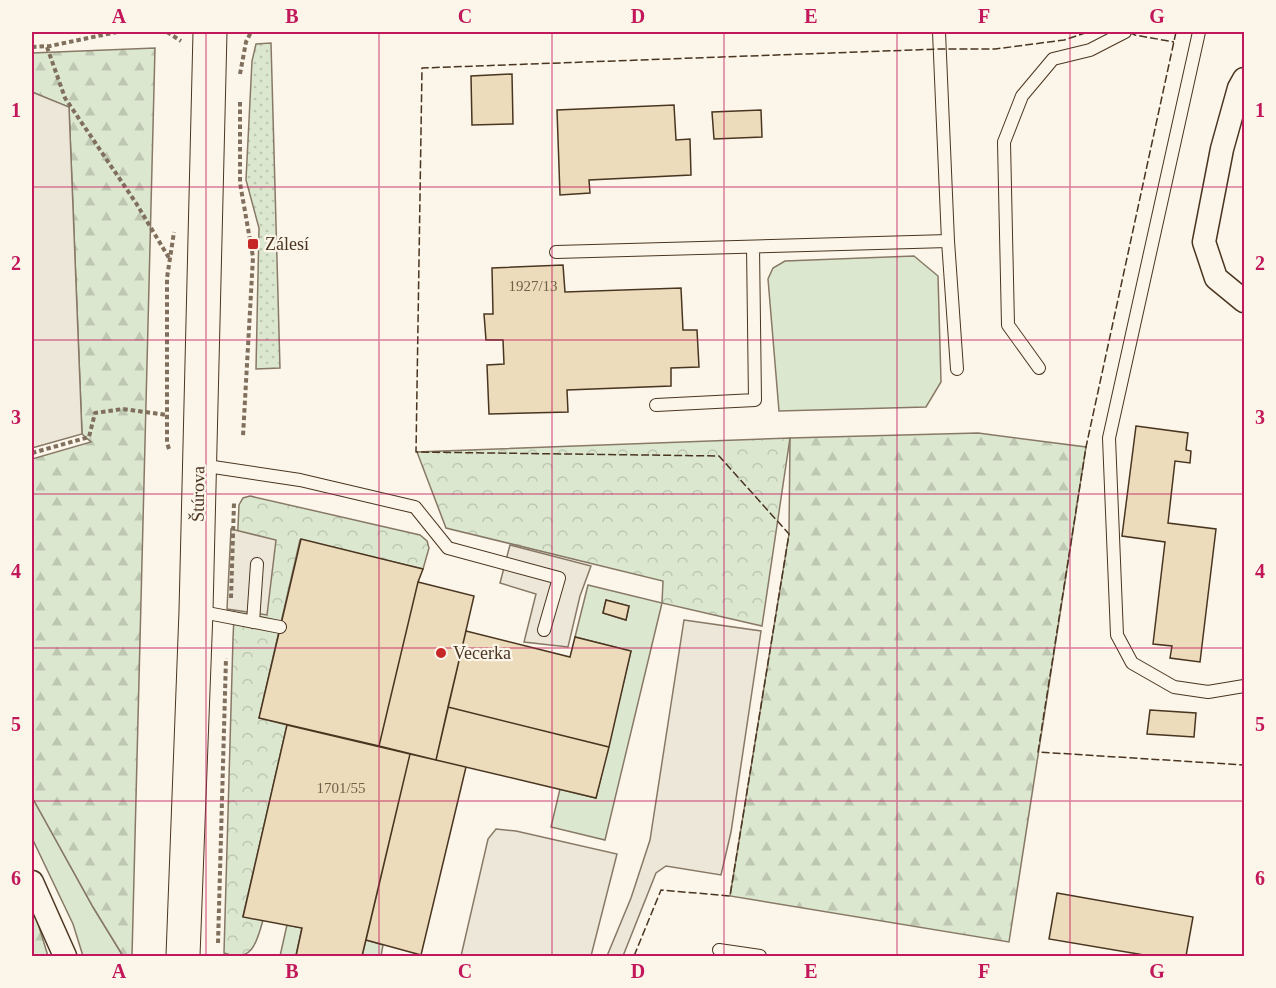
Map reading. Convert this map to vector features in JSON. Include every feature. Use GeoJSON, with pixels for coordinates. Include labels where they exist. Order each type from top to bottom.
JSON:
{"type":"FeatureCollection","features":[{"type":"Feature","properties":{"kind":"street","name":"Štúrova"},"geometry":{"type":"LineString","coordinates":[[183,957],[196,611],[210,32]]}},
{"type":"Feature","properties":{"kind":"street"},"geometry":{"type":"LineString","coordinates":[[1245,79],[1239,88],[1222,149],[1204,242],[1216,278],[1245,301]]}},
{"type":"Feature","properties":{"kind":"street"},"geometry":{"type":"LineString","coordinates":[[32,882],[65,957]]}},
{"type":"Feature","properties":{"kind":"lane"},"geometry":{"type":"LineString","coordinates":[[939,32],[948,241],[957,369]]}},
{"type":"Feature","properties":{"kind":"lane"},"geometry":{"type":"LineString","coordinates":[[1039,368],[1008,325],[1004,142],[1022,96],[1053,59],[1090,50],[1125,32]]}},
{"type":"Feature","properties":{"kind":"lane"},"geometry":{"type":"LineString","coordinates":[[1199,32],[1109,438],[1117,635],[1132,663],[1174,687],[1209,693],[1245,686]]}},
{"type":"Feature","properties":{"kind":"lane"},"geometry":{"type":"LineString","coordinates":[[556,252],[948,241]]}},
{"type":"Feature","properties":{"kind":"lane"},"geometry":{"type":"LineString","coordinates":[[656,405],[755,400],[753,247]]}},
{"type":"Feature","properties":{"kind":"lane"},"geometry":{"type":"LineString","coordinates":[[199,465],[300,480],[415,507],[448,548],[559,578],[544,630]]}},
{"type":"Feature","properties":{"kind":"lane"},"geometry":{"type":"LineString","coordinates":[[253,622],[257,564]]}},
{"type":"Feature","properties":{"kind":"lane"},"geometry":{"type":"LineString","coordinates":[[196,611],[280,627]]}},
{"type":"Feature","properties":{"kind":"lane"},"geometry":{"type":"LineString","coordinates":[[719,950],[760,957]]}},
{"type":"Feature","properties":{"kind":"path"},"geometry":{"type":"LineString","coordinates":[[32,47],[47,47],[117,32]]}},
{"type":"Feature","properties":{"kind":"path"},"geometry":{"type":"LineString","coordinates":[[240,74],[250,32]]}},
{"type":"Feature","properties":{"kind":"path"},"geometry":{"type":"LineString","coordinates":[[47,47],[65,98],[136,203],[170,259]]}},
{"type":"Feature","properties":{"kind":"path"},"geometry":{"type":"LineString","coordinates":[[240,96],[240,183],[253,257],[243,436]]}},
{"type":"Feature","properties":{"kind":"path"},"geometry":{"type":"LineString","coordinates":[[32,453],[89,437],[95,413],[123,409],[167,415]]}},
{"type":"Feature","properties":{"kind":"path"},"geometry":{"type":"LineString","coordinates":[[230,603],[234,503]]}},
{"type":"Feature","properties":{"kind":"path"},"geometry":{"type":"LineString","coordinates":[[218,943],[226,648]]}},
{"type":"Feature","properties":{"kind":"green space"},"geometry":{"type":"Polygon","coordinates":[[[271,43],[280,368],[256,369],[259,228],[246,180],[252,61],[256,44],[271,43]]]}},
{"type":"Feature","properties":{"kind":"green space"},"geometry":{"type":"Polygon","coordinates":[[[155,48],[132,956],[123,956],[32,797],[32,459],[91,442],[82,434],[69,108],[32,92],[32,53],[155,48]]]}},
{"type":"Feature","properties":{"kind":"green space"},"geometry":{"type":"Polygon","coordinates":[[[914,256],[938,276],[941,382],[926,407],[779,411],[768,279],[773,268],[785,261],[914,256]]]}},
{"type":"Feature","properties":{"kind":"green space"},"geometry":{"type":"Polygon","coordinates":[[[978,433],[1086,447],[1009,942],[730,896],[789,534],[790,438],[978,433]]]}},
{"type":"Feature","properties":{"kind":"green space"},"geometry":{"type":"Polygon","coordinates":[[[790,438],[762,626],[662,603],[663,581],[446,528],[417,452],[790,438]]]}},
{"type":"Feature","properties":{"kind":"green space"},"geometry":{"type":"Polygon","coordinates":[[[250,496],[420,535],[427,541],[429,548],[423,569],[300,540],[259,718],[287,725],[243,916],[263,920],[252,949],[241,956],[233,956],[224,953],[233,639],[239,505],[243,498],[250,496]]]}},
{"type":"Feature","properties":{"kind":"green space"},"geometry":{"type":"Polygon","coordinates":[[[588,585],[662,603],[605,840],[551,827],[560,789],[596,798],[631,651],[575,637],[588,585]],[[606,600],[603,613],[626,620],[629,606],[606,600]]]}},
{"type":"Feature","properties":{"kind":"green space"},"geometry":{"type":"Polygon","coordinates":[[[32,797],[123,956],[83,956],[73,924],[32,838],[32,797]]]}},
{"type":"Feature","properties":{"kind":"green space"},"geometry":{"type":"Polygon","coordinates":[[[32,909],[36,917],[48,956],[32,956],[32,909]]]}},
{"type":"Feature","properties":{"kind":"green space"},"geometry":{"type":"Polygon","coordinates":[[[287,925],[302,928],[296,955],[300,956],[280,956],[287,925]]]}},
{"type":"Feature","properties":{"kind":"green space"},"geometry":{"type":"Polygon","coordinates":[[[366,940],[383,945],[381,956],[362,956],[366,940]]]}},
{"type":"Feature","properties":{"kind":"shaded area"},"geometry":{"type":"Polygon","coordinates":[[[32,92],[69,107],[82,434],[32,448],[32,92]]]}},
{"type":"Feature","properties":{"kind":"shaded area"},"geometry":{"type":"Polygon","coordinates":[[[231,529],[276,540],[267,615],[227,609],[231,529]]]}},
{"type":"Feature","properties":{"kind":"shaded area"},"geometry":{"type":"Polygon","coordinates":[[[510,545],[591,566],[580,596],[568,647],[524,642],[536,594],[500,583],[510,545]]]}},
{"type":"Feature","properties":{"kind":"shaded area"},"geometry":{"type":"Polygon","coordinates":[[[684,620],[761,631],[731,832],[721,875],[666,866],[656,873],[623,956],[607,956],[631,898],[650,840],[684,620]]]}},
{"type":"Feature","properties":{"kind":"shaded area"},"geometry":{"type":"Polygon","coordinates":[[[496,829],[516,831],[617,854],[591,956],[461,956],[488,839],[496,829]]]}},
{"type":"Feature","properties":{"kind":"building"},"geometry":{"type":"Polygon","coordinates":[[[512,74],[513,124],[472,125],[471,76],[512,74]]]}},
{"type":"Feature","properties":{"kind":"building"},"geometry":{"type":"Polygon","coordinates":[[[674,105],[676,140],[690,139],[691,175],[589,180],[590,193],[560,195],[557,110],[674,105]]]}},
{"type":"Feature","properties":{"kind":"building"},"geometry":{"type":"Polygon","coordinates":[[[761,110],[762,137],[714,139],[712,112],[761,110]]]}},
{"type":"Feature","properties":{"kind":"building"},"geometry":{"type":"Polygon","coordinates":[[[563,265],[565,292],[681,288],[683,330],[697,330],[699,367],[671,368],[671,386],[567,390],[568,412],[489,414],[487,365],[504,364],[503,340],[486,340],[484,314],[493,314],[492,268],[563,265]]]}},
{"type":"Feature","properties":{"kind":"building"},"geometry":{"type":"Polygon","coordinates":[[[1136,426],[1188,433],[1186,450],[1191,451],[1190,463],[1175,461],[1168,523],[1216,529],[1200,662],[1170,658],[1172,646],[1153,644],[1165,542],[1122,536],[1136,426]]]}},
{"type":"Feature","properties":{"kind":"building"},"geometry":{"type":"Polygon","coordinates":[[[301,539],[423,569],[379,746],[259,718],[301,539]]]}},
{"type":"Feature","properties":{"kind":"building"},"geometry":{"type":"Polygon","coordinates":[[[418,582],[474,596],[436,760],[379,746],[418,582]]]}},
{"type":"Feature","properties":{"kind":"building"},"geometry":{"type":"Polygon","coordinates":[[[606,600],[629,606],[626,620],[603,613],[606,600]]]}},
{"type":"Feature","properties":{"kind":"building"},"geometry":{"type":"Polygon","coordinates":[[[466,631],[570,657],[575,637],[631,651],[609,747],[448,707],[466,631]]]}},
{"type":"Feature","properties":{"kind":"building"},"geometry":{"type":"Polygon","coordinates":[[[448,707],[609,747],[596,798],[436,760],[448,707]]]}},
{"type":"Feature","properties":{"kind":"building"},"geometry":{"type":"Polygon","coordinates":[[[1150,710],[1196,713],[1194,737],[1147,734],[1150,710]]]}},
{"type":"Feature","properties":{"kind":"building"},"geometry":{"type":"Polygon","coordinates":[[[287,725],[410,754],[362,956],[296,956],[302,928],[243,917],[287,725]]]}},
{"type":"Feature","properties":{"kind":"building"},"geometry":{"type":"Polygon","coordinates":[[[410,754],[466,767],[421,955],[366,940],[410,754]]]}},
{"type":"Feature","properties":{"kind":"building"},"geometry":{"type":"Polygon","coordinates":[[[1057,893],[1193,917],[1186,956],[1150,956],[1049,939],[1057,893]]]}},
{"type":"Feature","properties":{"kind":"fence"},"geometry":{"type":"LineString","coordinates":[[634,956],[661,890],[730,896],[789,534],[719,456],[416,452],[422,68],[940,49],[995,49],[1064,40],[1088,32]]}},
{"type":"Feature","properties":{"kind":"fence"},"geometry":{"type":"LineString","coordinates":[[1129,32],[1174,42]]}},
{"type":"Feature","properties":{"kind":"fence"},"geometry":{"type":"LineString","coordinates":[[1176,32],[1086,447],[1038,752],[1244,765]]}},
{"type":"Feature","properties":{"kind":"place","name":"Zálesí"},"geometry":{"type":"Point","coordinates":[253,244]}},
{"type":"Feature","properties":{"kind":"place","name":"Vecerka"},"geometry":{"type":"Point","coordinates":[441,653]}}]}
